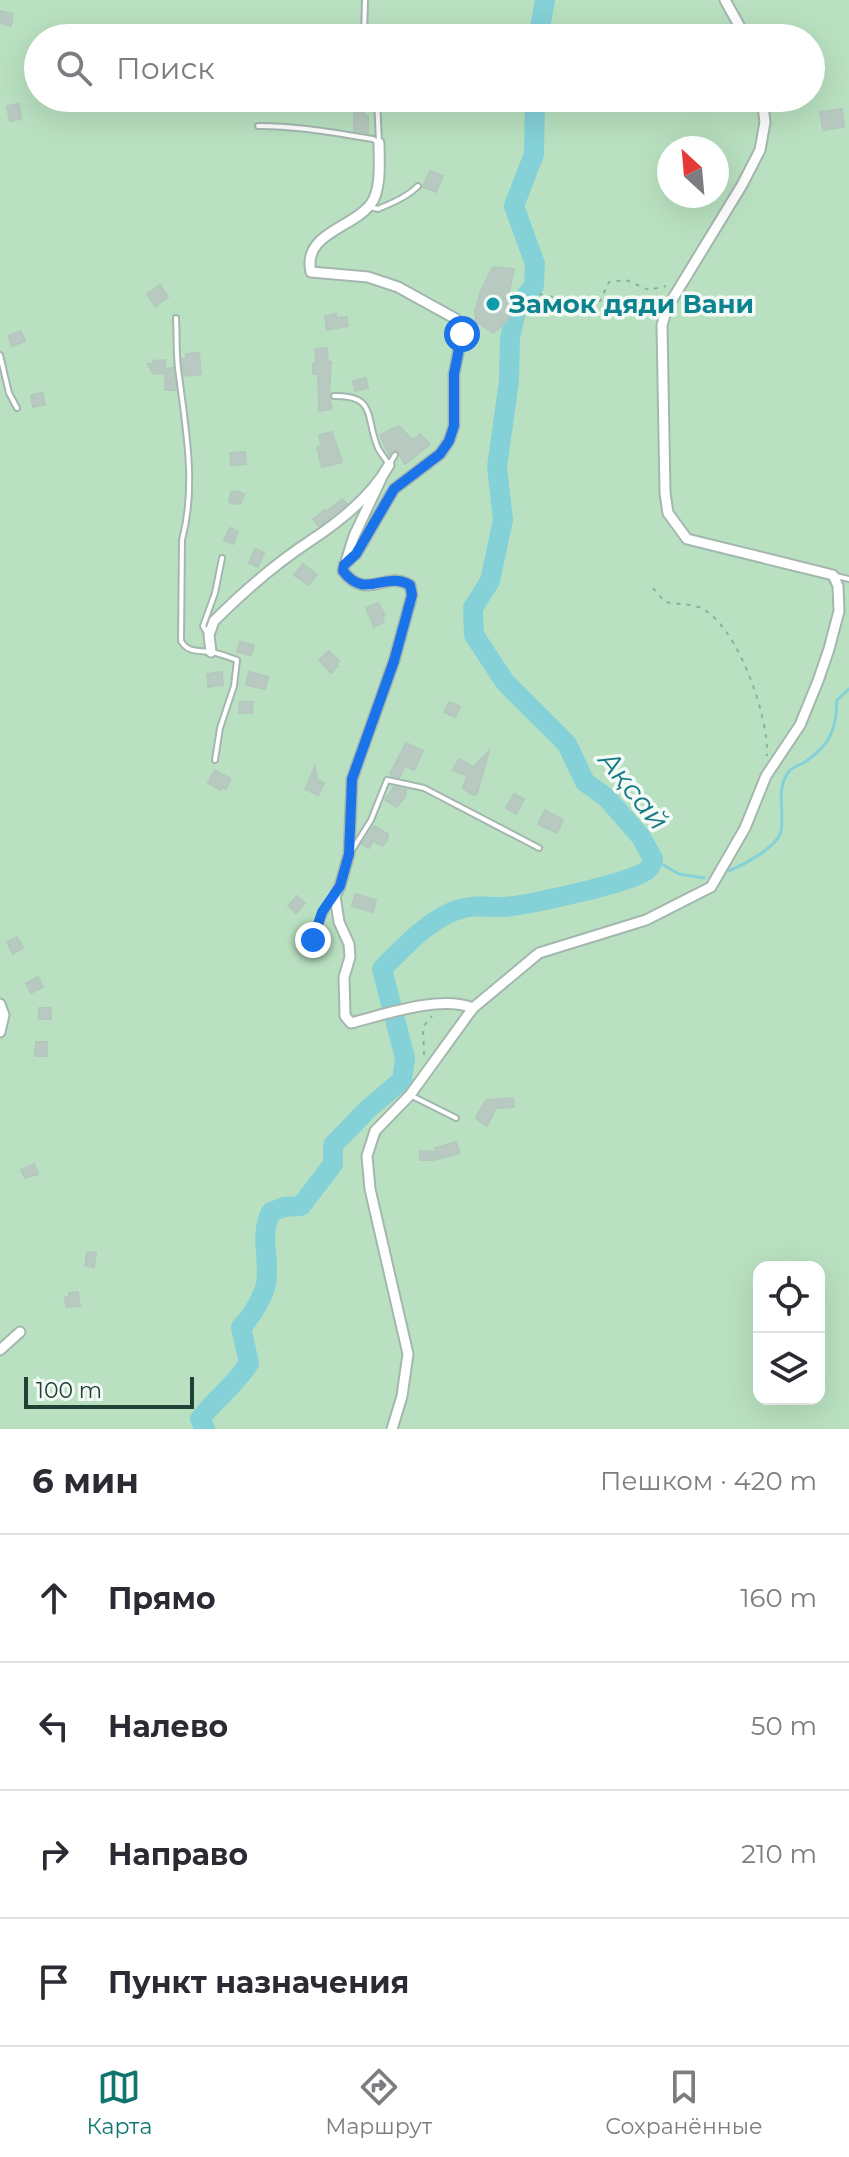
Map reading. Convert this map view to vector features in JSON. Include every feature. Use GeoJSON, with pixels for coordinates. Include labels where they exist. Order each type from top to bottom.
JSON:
{"type":"FeatureCollection","features":[{"type":"Feature","properties":{"kind":"street"},"geometry":{"type":"LineString","coordinates":[[725,0],[738,24]]}},
{"type":"Feature","properties":{"kind":"street"},"geometry":{"type":"LineString","coordinates":[[392,1429],[402,1396],[408,1354],[376,1218],[367,1156],[375,1131],[410,1095],[473,1008],[539,953],[646,920],[711,887],[745,828],[766,776],[800,725],[829,649],[839,611],[838,586],[833,575],[687,539],[668,513],[663,436],[662,325],[667,308],[760,150],[764,112]]}},
{"type":"Feature","properties":{"kind":"street"},"geometry":{"type":"LineString","coordinates":[[344,565],[356,554],[394,489],[440,454],[449,441],[454,426],[454,374],[462,334],[456,319],[398,287],[368,277],[311,272],[308,260],[311,251],[370,207],[376,194],[379,143]]}},
{"type":"Feature","properties":{"kind":"street"},"geometry":{"type":"LineString","coordinates":[[389,465],[354,536],[343,571],[349,579],[364,587],[403,581],[410,585],[412,595],[394,661],[352,779],[349,854],[335,896],[350,957],[344,977],[345,1016],[351,1023],[398,1010],[443,1003],[473,1008]]}},
{"type":"Feature","properties":{"kind":"street"},"geometry":{"type":"LineString","coordinates":[[211,652],[209,635],[214,621],[287,559],[324,534],[381,479]]}},
{"type":"Feature","properties":{"kind":"street"},"geometry":{"type":"LineString","coordinates":[[0,1005],[4,1015],[0,1032]]}},
{"type":"Feature","properties":{"kind":"street"},"geometry":{"type":"LineString","coordinates":[[0,1350],[20,1332]]}},
{"type":"Feature","properties":{"kind":"lane"},"geometry":{"type":"LineString","coordinates":[[364,24],[365,0]]}},
{"type":"Feature","properties":{"kind":"lane"},"geometry":{"type":"LineString","coordinates":[[378,112],[379,143]]}},
{"type":"Feature","properties":{"kind":"lane"},"geometry":{"type":"LineString","coordinates":[[258,126],[332,130],[379,143]]}},
{"type":"Feature","properties":{"kind":"lane"},"geometry":{"type":"LineString","coordinates":[[370,207],[378,209],[404,197],[418,186]]}},
{"type":"Feature","properties":{"kind":"lane"},"geometry":{"type":"LineString","coordinates":[[176,318],[177,363],[190,469],[182,540],[181,641],[191,650],[237,660],[234,686],[220,728],[215,760]]}},
{"type":"Feature","properties":{"kind":"lane"},"geometry":{"type":"LineString","coordinates":[[0,355],[9,393],[17,408]]}},
{"type":"Feature","properties":{"kind":"lane"},"geometry":{"type":"LineString","coordinates":[[334,396],[356,397],[365,403],[378,448],[389,465],[395,455]]}},
{"type":"Feature","properties":{"kind":"lane"},"geometry":{"type":"LineString","coordinates":[[209,635],[203,626],[215,593],[222,558]]}},
{"type":"Feature","properties":{"kind":"lane"},"geometry":{"type":"LineString","coordinates":[[833,575],[849,579]]}},
{"type":"Feature","properties":{"kind":"lane"},"geometry":{"type":"LineString","coordinates":[[349,854],[371,820],[387,780],[424,788],[539,848]]}},
{"type":"Feature","properties":{"kind":"lane"},"geometry":{"type":"LineString","coordinates":[[309,948],[318,931],[322,912],[335,896]]}},
{"type":"Feature","properties":{"kind":"lane"},"geometry":{"type":"LineString","coordinates":[[410,1095],[456,1118]]}},
{"type":"Feature","properties":{"kind":"path"},"geometry":{"type":"LineString","coordinates":[[539,294],[600,301],[609,282],[626,280],[649,290],[661,285],[679,288]]}},
{"type":"Feature","properties":{"kind":"path"},"geometry":{"type":"LineString","coordinates":[[653,588],[665,602],[701,608],[722,626],[749,674],[764,719],[768,744],[766,776]]}},
{"type":"Feature","properties":{"kind":"path"},"geometry":{"type":"LineString","coordinates":[[425,1072],[423,1027],[443,1003]]}},
{"type":"Feature","properties":{"kind":"green space"},"geometry":{"type":"Polygon","coordinates":[[[0,0],[849,0],[849,1429],[0,1429],[0,0]]]}},
{"type":"Feature","properties":{"kind":"building"},"geometry":{"type":"Polygon","coordinates":[[[0,11],[13,14],[11,26],[0,23],[0,11]]]}},
{"type":"Feature","properties":{"kind":"building"},"geometry":{"type":"Polygon","coordinates":[[[19,104],[21,119],[10,121],[7,106],[19,104]]]}},
{"type":"Feature","properties":{"kind":"building"},"geometry":{"type":"Polygon","coordinates":[[[842,109],[844,127],[823,130],[820,112],[842,109]]]}},
{"type":"Feature","properties":{"kind":"building"},"geometry":{"type":"Polygon","coordinates":[[[354,112],[364,112],[364,116],[368,116],[368,133],[354,131],[354,112]]]}},
{"type":"Feature","properties":{"kind":"building"},"geometry":{"type":"Polygon","coordinates":[[[430,171],[443,176],[436,192],[423,187],[430,171]]]}},
{"type":"Feature","properties":{"kind":"building","name":"Замок дяди Вани"},"geometry":{"type":"Polygon","coordinates":[[[493,267],[514,269],[508,297],[509,318],[494,333],[476,322],[475,311],[493,267]]]}},
{"type":"Feature","properties":{"kind":"building"},"geometry":{"type":"Polygon","coordinates":[[[160,285],[168,297],[155,306],[147,294],[160,285]]]}},
{"type":"Feature","properties":{"kind":"building"},"geometry":{"type":"Polygon","coordinates":[[[336,314],[336,318],[347,317],[348,326],[327,330],[325,316],[336,314]]]}},
{"type":"Feature","properties":{"kind":"building"},"geometry":{"type":"Polygon","coordinates":[[[21,331],[25,341],[12,346],[8,336],[21,331]]]}},
{"type":"Feature","properties":{"kind":"building"},"geometry":{"type":"Polygon","coordinates":[[[327,348],[328,362],[331,362],[329,397],[332,409],[319,411],[318,374],[313,374],[313,364],[316,364],[315,349],[327,348]]]}},
{"type":"Feature","properties":{"kind":"building"},"geometry":{"type":"Polygon","coordinates":[[[199,353],[201,374],[184,376],[182,359],[186,359],[186,354],[199,353]]]}},
{"type":"Feature","properties":{"kind":"building"},"geometry":{"type":"Polygon","coordinates":[[[165,360],[165,369],[173,368],[176,390],[165,390],[165,373],[153,374],[148,364],[165,360]]]}},
{"type":"Feature","properties":{"kind":"building"},"geometry":{"type":"Polygon","coordinates":[[[366,378],[368,388],[355,391],[353,381],[366,378]]]}},
{"type":"Feature","properties":{"kind":"building"},"geometry":{"type":"Polygon","coordinates":[[[43,393],[45,405],[33,407],[31,395],[43,393]]]}},
{"type":"Feature","properties":{"kind":"building"},"geometry":{"type":"Polygon","coordinates":[[[399,426],[413,441],[420,434],[430,444],[405,464],[397,450],[389,455],[380,435],[399,426]]]}},
{"type":"Feature","properties":{"kind":"building"},"geometry":{"type":"Polygon","coordinates":[[[332,432],[342,462],[322,467],[317,447],[321,446],[319,435],[332,432]]]}},
{"type":"Feature","properties":{"kind":"building"},"geometry":{"type":"Polygon","coordinates":[[[245,452],[246,464],[231,465],[230,453],[245,452]]]}},
{"type":"Feature","properties":{"kind":"building"},"geometry":{"type":"Polygon","coordinates":[[[231,492],[244,494],[241,503],[229,502],[231,492]]]}},
{"type":"Feature","properties":{"kind":"building"},"geometry":{"type":"Polygon","coordinates":[[[342,499],[347,504],[319,526],[313,519],[342,499]]]}},
{"type":"Feature","properties":{"kind":"building"},"geometry":{"type":"Polygon","coordinates":[[[230,528],[238,532],[233,544],[224,540],[230,528]]]}},
{"type":"Feature","properties":{"kind":"building"},"geometry":{"type":"Polygon","coordinates":[[[255,549],[264,553],[258,567],[249,563],[255,549]]]}},
{"type":"Feature","properties":{"kind":"building"},"geometry":{"type":"Polygon","coordinates":[[[303,564],[317,575],[308,585],[294,575],[303,564]]]}},
{"type":"Feature","properties":{"kind":"building"},"geometry":{"type":"Polygon","coordinates":[[[378,603],[385,615],[382,616],[384,622],[374,627],[366,608],[378,603]]]}},
{"type":"Feature","properties":{"kind":"building"},"geometry":{"type":"Polygon","coordinates":[[[240,642],[254,645],[251,655],[237,652],[240,642]]]}},
{"type":"Feature","properties":{"kind":"building"},"geometry":{"type":"Polygon","coordinates":[[[329,651],[339,661],[331,673],[319,660],[329,651]]]}},
{"type":"Feature","properties":{"kind":"building"},"geometry":{"type":"Polygon","coordinates":[[[222,672],[223,685],[208,687],[207,674],[222,672]]]}},
{"type":"Feature","properties":{"kind":"building"},"geometry":{"type":"Polygon","coordinates":[[[249,672],[268,677],[265,689],[246,685],[249,672]]]}},
{"type":"Feature","properties":{"kind":"building"},"geometry":{"type":"Polygon","coordinates":[[[240,702],[253,702],[252,713],[239,713],[240,702]]]}},
{"type":"Feature","properties":{"kind":"building"},"geometry":{"type":"Polygon","coordinates":[[[449,702],[460,707],[455,717],[444,712],[449,702]]]}},
{"type":"Feature","properties":{"kind":"building"},"geometry":{"type":"Polygon","coordinates":[[[406,743],[423,751],[414,770],[405,766],[399,778],[395,777],[390,774],[406,743]]]}},
{"type":"Feature","properties":{"kind":"building"},"geometry":{"type":"Polygon","coordinates":[[[489,751],[477,794],[473,795],[463,788],[467,776],[453,770],[459,759],[473,767],[489,751]]]}},
{"type":"Feature","properties":{"kind":"building"},"geometry":{"type":"Polygon","coordinates":[[[315,767],[317,780],[324,783],[318,795],[305,789],[315,767]]]}},
{"type":"Feature","properties":{"kind":"building"},"geometry":{"type":"Polygon","coordinates":[[[215,770],[231,779],[226,789],[223,787],[221,790],[208,783],[215,770]]]}},
{"type":"Feature","properties":{"kind":"building"},"geometry":{"type":"Polygon","coordinates":[[[394,787],[406,790],[405,797],[396,807],[385,800],[394,787]]]}},
{"type":"Feature","properties":{"kind":"building"},"geometry":{"type":"Polygon","coordinates":[[[514,794],[524,799],[516,814],[506,808],[514,794]]]}},
{"type":"Feature","properties":{"kind":"building"},"geometry":{"type":"Polygon","coordinates":[[[545,810],[563,820],[557,833],[538,824],[545,810]]]}},
{"type":"Feature","properties":{"kind":"building"},"geometry":{"type":"Polygon","coordinates":[[[374,826],[388,834],[388,838],[383,846],[373,841],[369,848],[362,844],[374,826]]]}},
{"type":"Feature","properties":{"kind":"building"},"geometry":{"type":"Polygon","coordinates":[[[355,894],[376,900],[373,912],[352,906],[355,894]]]}},
{"type":"Feature","properties":{"kind":"building"},"geometry":{"type":"Polygon","coordinates":[[[297,896],[305,903],[296,913],[288,906],[297,896]]]}},
{"type":"Feature","properties":{"kind":"building"},"geometry":{"type":"Polygon","coordinates":[[[17,937],[23,948],[13,954],[7,942],[17,937]]]}},
{"type":"Feature","properties":{"kind":"building"},"geometry":{"type":"Polygon","coordinates":[[[38,977],[43,987],[31,993],[26,983],[38,977]]]}},
{"type":"Feature","properties":{"kind":"building"},"geometry":{"type":"Polygon","coordinates":[[[39,1008],[51,1008],[51,1019],[39,1019],[39,1008]]]}},
{"type":"Feature","properties":{"kind":"building"},"geometry":{"type":"Polygon","coordinates":[[[36,1042],[47,1042],[47,1056],[35,1056],[36,1042]]]}},
{"type":"Feature","properties":{"kind":"building"},"geometry":{"type":"Polygon","coordinates":[[[513,1098],[514,1107],[496,1108],[487,1126],[476,1118],[486,1100],[513,1098]]]}},
{"type":"Feature","properties":{"kind":"building"},"geometry":{"type":"Polygon","coordinates":[[[456,1142],[460,1153],[434,1160],[420,1160],[420,1151],[436,1152],[435,1148],[456,1142]]]}},
{"type":"Feature","properties":{"kind":"building"},"geometry":{"type":"Polygon","coordinates":[[[34,1164],[38,1174],[25,1178],[21,1170],[34,1164]]]}},
{"type":"Feature","properties":{"kind":"building"},"geometry":{"type":"Polygon","coordinates":[[[87,1252],[96,1253],[94,1267],[85,1266],[87,1252]]]}},
{"type":"Feature","properties":{"kind":"building"},"geometry":{"type":"Polygon","coordinates":[[[78,1292],[80,1306],[66,1307],[65,1297],[78,1292]]]}},
{"type":"Feature","properties":{"kind":"waterway","name":"Ақсай"},"geometry":{"type":"LineString","coordinates":[[541,24],[545,0]]}},
{"type":"Feature","properties":{"kind":"waterway","name":"Ақсай"},"geometry":{"type":"LineString","coordinates":[[205,1429],[200,1419],[249,1363],[241,1327],[255,1309],[265,1288],[265,1240],[271,1212],[301,1206],[333,1164],[333,1145],[402,1080],[405,1058],[382,969],[424,929],[454,911],[473,907],[514,906],[602,887],[638,875],[648,869],[653,859],[641,837],[607,798],[585,782],[567,744],[505,682],[474,635],[473,608],[490,581],[503,520],[497,467],[509,381],[510,338],[517,306],[534,286],[535,264],[514,206],[534,154],[535,112]]}},
{"type":"Feature","properties":{"kind":"waterway"},"geometry":{"type":"LineString","coordinates":[[729,871],[759,855],[778,837],[785,778],[826,742],[833,728],[837,700],[849,689]]}},
{"type":"Feature","properties":{"kind":"waterway"},"geometry":{"type":"LineString","coordinates":[[653,859],[679,874],[704,878]]}},
{"type":"Feature","properties":{"kind":"place","name":"Замок дяди Вани"},"geometry":{"type":"Point","coordinates":[493,304]}},
{"type":"Feature","properties":{"kind":"route"},"geometry":{"type":"LineString","coordinates":[[313,940],[322,912],[340,886],[349,854],[352,779],[394,661],[412,595],[410,585],[403,581],[364,587],[349,579],[343,571],[344,565],[356,554],[394,489],[440,454],[449,441],[454,426],[454,374],[462,334]]}}]}
